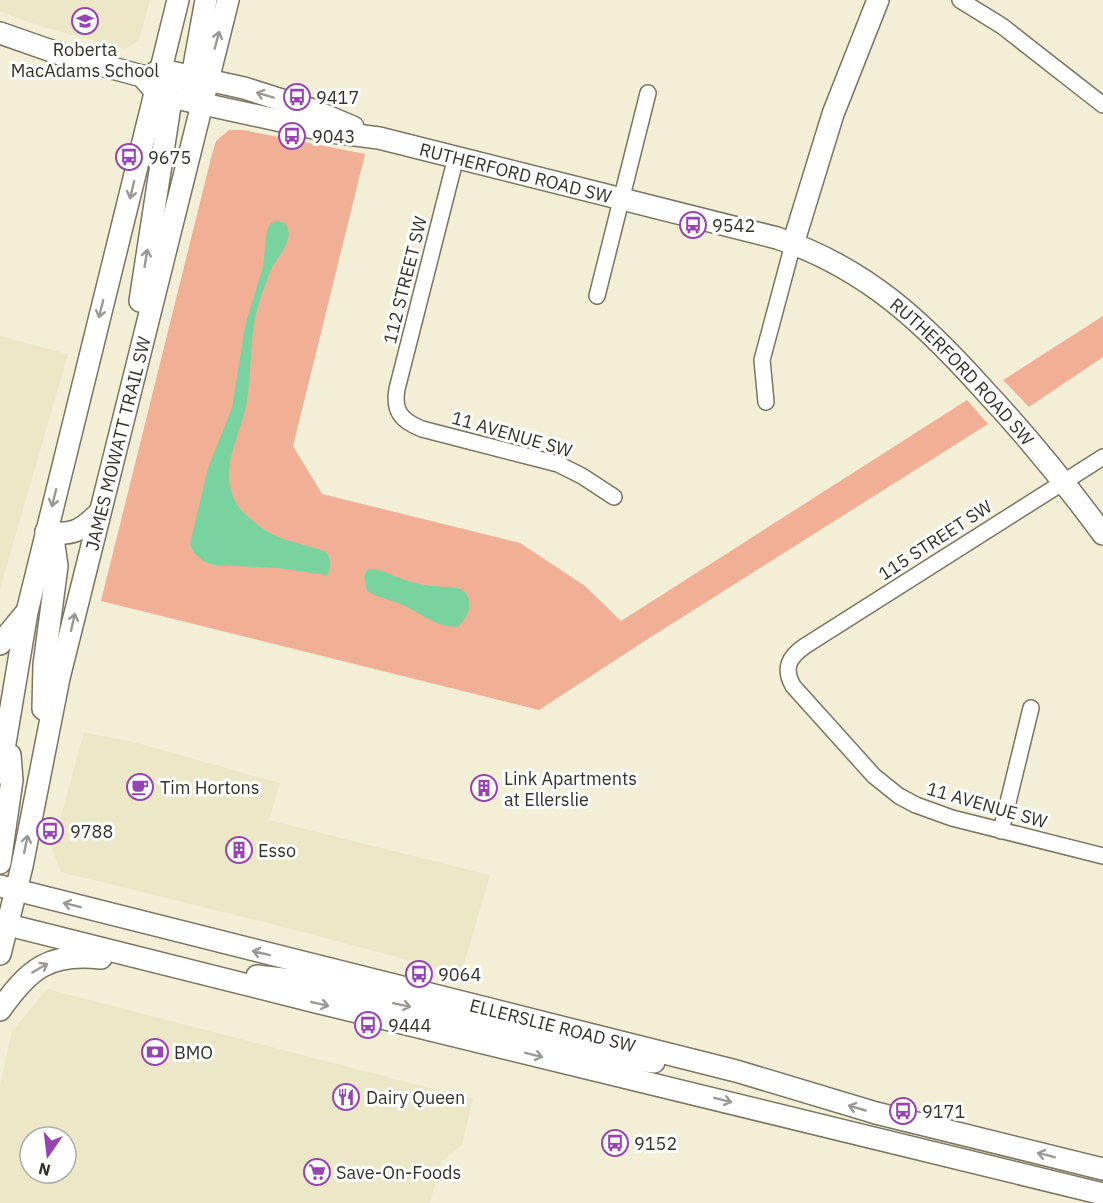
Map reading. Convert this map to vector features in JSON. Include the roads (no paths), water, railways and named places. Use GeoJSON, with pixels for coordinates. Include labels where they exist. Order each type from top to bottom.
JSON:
{"type":"FeatureCollection","features":[{"type":"Feature","properties":{"kind":"main road"},"geometry":{"type":"LineString","coordinates":[[138,357],[138,310],[164,94],[152,73],[178,0]]}},
{"type":"Feature","properties":{"kind":"main road"},"geometry":{"type":"LineString","coordinates":[[200,79],[206,0]]}},
{"type":"Feature","properties":{"kind":"main road","name":"JAMES MOWATT TRAIL SW"},"geometry":{"type":"LineString","coordinates":[[0,954],[5,890],[36,797],[59,678],[201,104],[200,79],[228,0]]}},
{"type":"Feature","properties":{"kind":"main road"},"geometry":{"type":"LineString","coordinates":[[793,244],[826,133],[878,0]]}},
{"type":"Feature","properties":{"kind":"main road","name":"RUTHERFORD ROAD SW"},"geometry":{"type":"LineString","coordinates":[[0,33],[60,54],[152,73],[200,79],[244,88],[310,109],[379,138]]}},
{"type":"Feature","properties":{"kind":"main road"},"geometry":{"type":"LineString","coordinates":[[0,773],[4,734],[27,612],[46,532],[164,94]]}},
{"type":"Feature","properties":{"kind":"main road","name":"RUTHERFORD ROAD SW"},"geometry":{"type":"LineString","coordinates":[[164,94],[332,132],[379,138],[456,157],[777,238],[830,261],[867,282],[909,313],[947,349],[1064,481],[1103,534]]}},
{"type":"Feature","properties":{"kind":"main road"},"geometry":{"type":"LineString","coordinates":[[46,532],[62,535],[85,528],[99,513]]}},
{"type":"Feature","properties":{"kind":"main road"},"geometry":{"type":"LineString","coordinates":[[45,746],[44,665],[57,566],[54,545],[46,532]]}},
{"type":"Feature","properties":{"kind":"main road"},"geometry":{"type":"LineString","coordinates":[[0,644],[27,612]]}},
{"type":"Feature","properties":{"kind":"main road"},"geometry":{"type":"LineString","coordinates":[[0,672],[12,700]]}},
{"type":"Feature","properties":{"kind":"main road"},"geometry":{"type":"LineString","coordinates":[[0,862],[12,780],[4,734]]}},
{"type":"Feature","properties":{"kind":"main road","name":"ELLERSLIE ROAD SW"},"geometry":{"type":"LineString","coordinates":[[5,890],[735,1071],[876,1113],[1103,1169]]}},
{"type":"Feature","properties":{"kind":"main road","name":"ELLERSLIE ROAD SW"},"geometry":{"type":"LineString","coordinates":[[2,921],[199,974],[1103,1194]]}},
{"type":"Feature","properties":{"kind":"main road"},"geometry":{"type":"LineString","coordinates":[[0,1010],[29,974],[63,957],[87,956],[162,964]]}},
{"type":"Feature","properties":{"kind":"main road"},"geometry":{"type":"LineString","coordinates":[[199,974],[244,974],[291,980],[465,1019],[473,1017],[486,1008]]}},
{"type":"Feature","properties":{"kind":"main road"},"geometry":{"type":"LineString","coordinates":[[460,1037],[470,1030],[480,1028],[500,1030],[627,1059],[735,1071]]}},
{"type":"Feature","properties":{"kind":"street"},"geometry":{"type":"LineString","coordinates":[[960,0],[1002,26],[1103,105]]}},
{"type":"Feature","properties":{"kind":"street"},"geometry":{"type":"LineString","coordinates":[[597,296],[648,93]]}},
{"type":"Feature","properties":{"kind":"street","name":"112 STREET SW"},"geometry":{"type":"LineString","coordinates":[[398,414],[397,389],[456,157]]}},
{"type":"Feature","properties":{"kind":"street"},"geometry":{"type":"LineString","coordinates":[[766,402],[762,360],[793,244]]}},
{"type":"Feature","properties":{"kind":"street","name":"11 AVENUE SW"},"geometry":{"type":"LineString","coordinates":[[398,414],[404,420],[422,429],[558,464],[582,476],[614,497]]}},
{"type":"Feature","properties":{"kind":"street","name":"115 STREET SW"},"geometry":{"type":"LineString","coordinates":[[790,658],[805,646],[1103,457]]}},
{"type":"Feature","properties":{"kind":"street","name":"11 AVENUE SW"},"geometry":{"type":"LineString","coordinates":[[790,658],[788,673],[793,686],[884,785],[916,806],[1001,831],[1103,856]]}},
{"type":"Feature","properties":{"kind":"street"},"geometry":{"type":"LineString","coordinates":[[1001,831],[1031,708]]}},
{"type":"Feature","properties":{"kind":"place","name":"Roberta MacAdams School"},"geometry":{"type":"Point","coordinates":[85,21]}},
{"type":"Feature","properties":{"kind":"place","name":"9417"},"geometry":{"type":"Point","coordinates":[297,97]}},
{"type":"Feature","properties":{"kind":"place","name":"9043"},"geometry":{"type":"Point","coordinates":[292,136]}},
{"type":"Feature","properties":{"kind":"place","name":"9675"},"geometry":{"type":"Point","coordinates":[129,157]}},
{"type":"Feature","properties":{"kind":"place","name":"9542"},"geometry":{"type":"Point","coordinates":[693,225]}},
{"type":"Feature","properties":{"kind":"place","name":"Tim Hortons"},"geometry":{"type":"Point","coordinates":[140,787]}},
{"type":"Feature","properties":{"kind":"place","name":"Link Apartments at Ellerslie"},"geometry":{"type":"Point","coordinates":[484,788]}},
{"type":"Feature","properties":{"kind":"place","name":"9788"},"geometry":{"type":"Point","coordinates":[50,831]}},
{"type":"Feature","properties":{"kind":"place","name":"Esso"},"geometry":{"type":"Point","coordinates":[239,850]}},
{"type":"Feature","properties":{"kind":"place","name":"9064"},"geometry":{"type":"Point","coordinates":[419,974]}},
{"type":"Feature","properties":{"kind":"place","name":"9444"},"geometry":{"type":"Point","coordinates":[368,1025]}},
{"type":"Feature","properties":{"kind":"place","name":"BMO"},"geometry":{"type":"Point","coordinates":[155,1052]}},
{"type":"Feature","properties":{"kind":"place","name":"Dairy Queen"},"geometry":{"type":"Point","coordinates":[346,1097]}},
{"type":"Feature","properties":{"kind":"place","name":"9171"},"geometry":{"type":"Point","coordinates":[903,1111]}},
{"type":"Feature","properties":{"kind":"place","name":"9152"},"geometry":{"type":"Point","coordinates":[615,1143]}},
{"type":"Feature","properties":{"kind":"place","name":"Save-On-Foods"},"geometry":{"type":"Point","coordinates":[317,1172]}}]}
